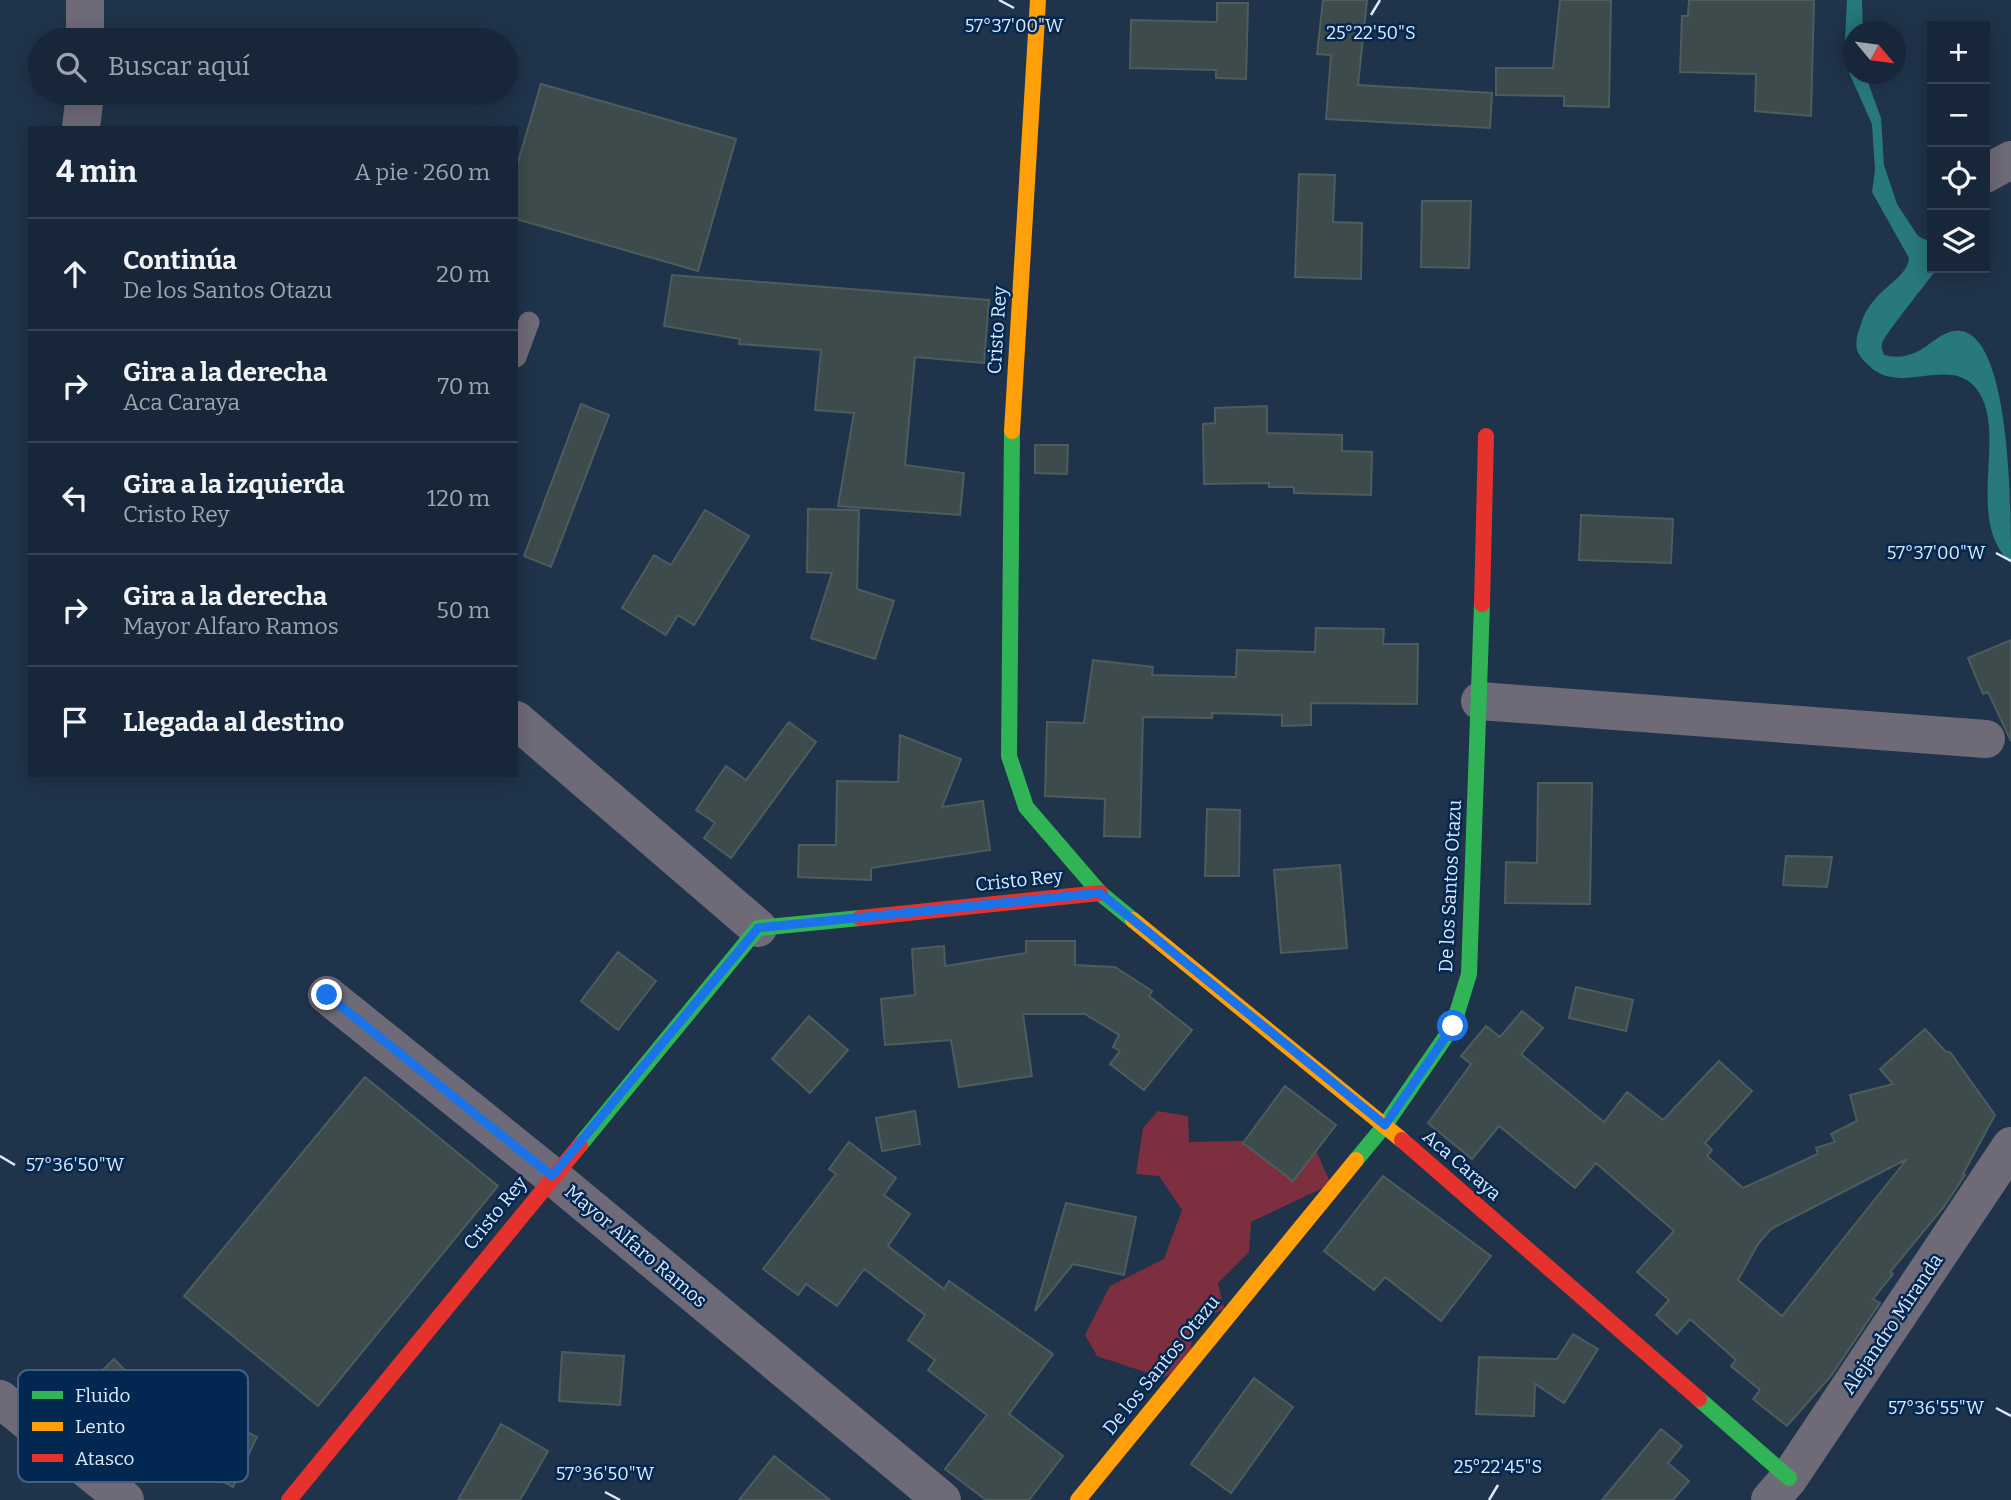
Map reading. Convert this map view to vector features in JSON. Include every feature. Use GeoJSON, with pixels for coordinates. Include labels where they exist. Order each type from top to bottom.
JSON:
{"type":"FeatureCollection","features":[{"type":"Feature","properties":{"kind":"street"},"geometry":{"type":"LineString","coordinates":[[85,0],[85,28]]}},
{"type":"Feature","properties":{"kind":"street","name":"Cristo Rey"},"geometry":{"type":"LineString","coordinates":[[1038,0],[1009,475],[1009,756],[1026,807],[1100,893]]}},
{"type":"Feature","properties":{"kind":"street"},"geometry":{"type":"LineString","coordinates":[[81,126],[84,105]]}},
{"type":"Feature","properties":{"kind":"street"},"geometry":{"type":"LineString","coordinates":[[1990,171],[2011,160]]}},
{"type":"Feature","properties":{"kind":"street","name":"De los Santos Otazu"},"geometry":{"type":"LineString","coordinates":[[1078,1500],[1385,1125],[1453,1026],[1469,974],[1480,701],[1486,436]]}},
{"type":"Feature","properties":{"kind":"street"},"geometry":{"type":"LineString","coordinates":[[1480,701],[1986,739]]}},
{"type":"Feature","properties":{"kind":"street"},"geometry":{"type":"LineString","coordinates":[[518,722],[758,928]]}},
{"type":"Feature","properties":{"kind":"street","name":"Cristo Rey"},"geometry":{"type":"LineString","coordinates":[[289,1500],[758,928],[1100,893]]}},
{"type":"Feature","properties":{"kind":"street","name":"Aca Caraya"},"geometry":{"type":"LineString","coordinates":[[1100,893],[1385,1125],[1780,1489]]}},
{"type":"Feature","properties":{"kind":"street","name":"Mayor Alfaro Ramos"},"geometry":{"type":"LineString","coordinates":[[327,995],[552,1176],[942,1500]]}},
{"type":"Feature","properties":{"kind":"street","name":"Alejandro Miranda"},"geometry":{"type":"LineString","coordinates":[[1780,1489],[2011,1146]]}},
{"type":"Feature","properties":{"kind":"street"},"geometry":{"type":"LineString","coordinates":[[0,1399],[18,1414]]}},
{"type":"Feature","properties":{"kind":"street"},"geometry":{"type":"LineString","coordinates":[[103,1482],[125,1500]]}},
{"type":"Feature","properties":{"kind":"lane"},"geometry":{"type":"LineString","coordinates":[[518,352],[529,322]]}},
{"type":"Feature","properties":{"kind":"shaded area"},"geometry":{"type":"Polygon","coordinates":[[[1847,0],[1862,0],[1863,21],[1846,21],[1847,0]]]}},
{"type":"Feature","properties":{"kind":"shaded area"},"geometry":{"type":"Polygon","coordinates":[[[1854,84],[1869,84],[1881,118],[1884,165],[1897,204],[1918,236],[1927,240],[1927,273],[1933,273],[1884,339],[1882,350],[1884,355],[1909,355],[1952,331],[1962,331],[1978,342],[1990,364],[1999,395],[2005,432],[2011,563],[1997,545],[1990,523],[1989,426],[1985,405],[1975,387],[1952,375],[1899,378],[1886,376],[1874,370],[1857,350],[1857,336],[1866,312],[1872,302],[1902,273],[1909,258],[1872,192],[1875,170],[1872,124],[1854,84]]]}},
{"type":"Feature","properties":{"kind":"shaded area"},"geometry":{"type":"Polygon","coordinates":[[[1158,1111],[1188,1116],[1189,1142],[1278,1140],[1302,1120],[1331,1184],[1251,1222],[1249,1252],[1218,1283],[1224,1309],[1193,1323],[1190,1363],[1163,1378],[1097,1356],[1085,1335],[1110,1286],[1164,1259],[1182,1210],[1159,1176],[1136,1174],[1143,1128],[1158,1111]]]}},
{"type":"Feature","properties":{"kind":"building"},"geometry":{"type":"Polygon","coordinates":[[[1323,0],[1367,0],[1358,85],[1492,93],[1490,128],[1326,119],[1331,55],[1317,54],[1323,0]]]}},
{"type":"Feature","properties":{"kind":"building"},"geometry":{"type":"Polygon","coordinates":[[[1560,0],[1611,0],[1609,107],[1564,106],[1564,96],[1496,95],[1496,68],[1553,68],[1560,0]]]}},
{"type":"Feature","properties":{"kind":"building"},"geometry":{"type":"Polygon","coordinates":[[[1689,0],[1814,0],[1811,116],[1755,111],[1756,74],[1680,72],[1682,16],[1688,16],[1689,0]]]}},
{"type":"Feature","properties":{"kind":"building"},"geometry":{"type":"Polygon","coordinates":[[[1217,3],[1248,3],[1246,79],[1216,78],[1216,70],[1130,68],[1131,20],[1217,22],[1217,3]]]}},
{"type":"Feature","properties":{"kind":"building"},"geometry":{"type":"Polygon","coordinates":[[[541,84],[736,139],[698,271],[518,220],[518,162],[541,84]]]}},
{"type":"Feature","properties":{"kind":"building"},"geometry":{"type":"Polygon","coordinates":[[[1299,174],[1335,175],[1333,222],[1362,223],[1361,279],[1295,277],[1299,174]]]}},
{"type":"Feature","properties":{"kind":"building"},"geometry":{"type":"Polygon","coordinates":[[[1422,201],[1471,201],[1469,268],[1421,267],[1422,201]]]}},
{"type":"Feature","properties":{"kind":"building"},"geometry":{"type":"Polygon","coordinates":[[[672,275],[989,300],[984,363],[915,357],[905,465],[964,473],[960,515],[838,506],[854,413],[815,410],[821,350],[739,344],[740,339],[664,326],[672,275]]]}},
{"type":"Feature","properties":{"kind":"building"},"geometry":{"type":"Polygon","coordinates":[[[581,404],[609,415],[551,567],[524,556],[581,404]]]}},
{"type":"Feature","properties":{"kind":"building"},"geometry":{"type":"Polygon","coordinates":[[[1267,406],[1267,433],[1342,435],[1342,451],[1372,452],[1371,495],[1294,493],[1294,487],[1269,487],[1269,483],[1204,484],[1203,424],[1215,423],[1215,408],[1267,406]]]}},
{"type":"Feature","properties":{"kind":"building"},"geometry":{"type":"Polygon","coordinates":[[[1035,445],[1068,445],[1067,474],[1035,473],[1035,445]]]}},
{"type":"Feature","properties":{"kind":"building"},"geometry":{"type":"Polygon","coordinates":[[[808,509],[859,510],[857,589],[894,601],[875,659],[811,638],[832,573],[807,572],[808,509]]]}},
{"type":"Feature","properties":{"kind":"building"},"geometry":{"type":"Polygon","coordinates":[[[705,510],[749,536],[694,625],[678,615],[666,635],[622,608],[654,555],[671,565],[705,510]]]}},
{"type":"Feature","properties":{"kind":"building"},"geometry":{"type":"Polygon","coordinates":[[[1581,515],[1673,519],[1671,563],[1579,560],[1581,515]]]}},
{"type":"Feature","properties":{"kind":"building"},"geometry":{"type":"Polygon","coordinates":[[[1316,628],[1384,629],[1383,644],[1418,644],[1417,704],[1311,703],[1311,725],[1282,726],[1282,715],[1212,713],[1212,718],[1143,717],[1140,837],[1104,836],[1105,799],[1045,796],[1047,722],[1084,723],[1093,660],[1153,667],[1152,675],[1236,677],[1237,650],[1315,652],[1316,628]]]}},
{"type":"Feature","properties":{"kind":"building"},"geometry":{"type":"Polygon","coordinates":[[[2011,640],[2011,741],[1988,692],[1983,694],[1968,658],[2011,640]]]}},
{"type":"Feature","properties":{"kind":"building"},"geometry":{"type":"Polygon","coordinates":[[[789,722],[816,742],[731,858],[704,838],[715,823],[696,810],[726,766],[746,780],[789,722]]]}},
{"type":"Feature","properties":{"kind":"building"},"geometry":{"type":"Polygon","coordinates":[[[900,735],[961,759],[942,807],[983,801],[990,850],[871,868],[871,880],[798,877],[799,845],[836,845],[837,781],[898,782],[900,735]]]}},
{"type":"Feature","properties":{"kind":"building"},"geometry":{"type":"Polygon","coordinates":[[[1538,783],[1592,783],[1590,904],[1505,903],[1506,862],[1537,863],[1538,783]]]}},
{"type":"Feature","properties":{"kind":"building"},"geometry":{"type":"Polygon","coordinates":[[[1207,809],[1240,810],[1239,876],[1205,876],[1207,809]]]}},
{"type":"Feature","properties":{"kind":"building"},"geometry":{"type":"Polygon","coordinates":[[[1786,856],[1832,857],[1827,887],[1783,885],[1786,856]]]}},
{"type":"Feature","properties":{"kind":"building"},"geometry":{"type":"Polygon","coordinates":[[[1340,865],[1347,948],[1281,953],[1274,870],[1340,865]]]}},
{"type":"Feature","properties":{"kind":"building"},"geometry":{"type":"Polygon","coordinates":[[[1026,941],[1075,941],[1075,965],[1115,967],[1152,991],[1149,996],[1192,1030],[1144,1090],[1110,1064],[1120,1051],[1113,1047],[1119,1035],[1085,1014],[1023,1014],[1032,1076],[959,1087],[951,1040],[885,1045],[881,999],[915,995],[912,949],[944,946],[945,966],[1026,953],[1026,941]]]}},
{"type":"Feature","properties":{"kind":"building"},"geometry":{"type":"Polygon","coordinates":[[[618,952],[656,981],[618,1030],[581,1001],[618,952]]]}},
{"type":"Feature","properties":{"kind":"building"},"geometry":{"type":"Polygon","coordinates":[[[1576,987],[1633,1000],[1626,1031],[1569,1018],[1576,987]]]}},
{"type":"Feature","properties":{"kind":"building"},"geometry":{"type":"Polygon","coordinates":[[[1522,1011],[1543,1028],[1521,1054],[1604,1122],[1627,1092],[1663,1120],[1719,1061],[1752,1091],[1705,1143],[1712,1150],[1707,1156],[1743,1188],[1818,1154],[1816,1148],[1835,1142],[1831,1134],[1857,1121],[1850,1095],[1893,1084],[1880,1069],[1925,1029],[1946,1052],[1950,1052],[1995,1115],[1963,1174],[1965,1175],[1943,1208],[1890,1272],[1893,1274],[1873,1299],[1880,1303],[1831,1376],[1787,1426],[1753,1399],[1760,1390],[1731,1366],[1736,1360],[1690,1319],[1677,1334],[1656,1315],[1669,1300],[1637,1272],[1674,1231],[1596,1163],[1575,1188],[1499,1126],[1472,1159],[1428,1123],[1471,1064],[1461,1056],[1486,1026],[1500,1037],[1522,1011]],[[1907,1159],[1771,1229],[1758,1244],[1738,1280],[1782,1316],[1907,1159]]]}},
{"type":"Feature","properties":{"kind":"building"},"geometry":{"type":"Polygon","coordinates":[[[809,1016],[848,1050],[810,1093],[772,1059],[809,1016]]]}},
{"type":"Feature","properties":{"kind":"building"},"geometry":{"type":"Polygon","coordinates":[[[365,1077],[498,1186],[318,1406],[184,1296],[365,1077]]]}},
{"type":"Feature","properties":{"kind":"building"},"geometry":{"type":"Polygon","coordinates":[[[1285,1086],[1336,1125],[1293,1181],[1243,1143],[1285,1086]]]}},
{"type":"Feature","properties":{"kind":"building"},"geometry":{"type":"Polygon","coordinates":[[[915,1111],[920,1144],[882,1151],[876,1118],[915,1111]]]}},
{"type":"Feature","properties":{"kind":"building"},"geometry":{"type":"Polygon","coordinates":[[[849,1142],[896,1178],[884,1195],[910,1214],[888,1246],[944,1289],[949,1281],[1053,1354],[1009,1414],[1063,1456],[1029,1500],[986,1500],[945,1469],[987,1415],[928,1370],[935,1360],[908,1340],[925,1315],[864,1269],[837,1306],[806,1284],[798,1295],[763,1269],[836,1174],[829,1169],[849,1142]]]}},
{"type":"Feature","properties":{"kind":"building"},"geometry":{"type":"Polygon","coordinates":[[[1383,1176],[1491,1256],[1441,1321],[1385,1277],[1374,1290],[1324,1251],[1383,1176]]]}},
{"type":"Feature","properties":{"kind":"building"},"geometry":{"type":"Polygon","coordinates":[[[1066,1203],[1136,1217],[1124,1275],[1073,1264],[1035,1311],[1066,1203]]]}},
{"type":"Feature","properties":{"kind":"building"},"geometry":{"type":"Polygon","coordinates":[[[1573,1334],[1598,1349],[1564,1403],[1535,1384],[1534,1416],[1476,1414],[1479,1357],[1557,1359],[1573,1334]]]}},
{"type":"Feature","properties":{"kind":"building"},"geometry":{"type":"Polygon","coordinates":[[[562,1352],[624,1356],[620,1405],[559,1401],[562,1352]]]}},
{"type":"Feature","properties":{"kind":"building"},"geometry":{"type":"Polygon","coordinates":[[[114,1359],[125,1370],[103,1370],[114,1359]]]}},
{"type":"Feature","properties":{"kind":"building"},"geometry":{"type":"Polygon","coordinates":[[[1254,1378],[1293,1407],[1231,1493],[1191,1464],[1254,1378]]]}},
{"type":"Feature","properties":{"kind":"building"},"geometry":{"type":"Polygon","coordinates":[[[501,1424],[548,1451],[520,1500],[458,1500],[501,1424]]]}},
{"type":"Feature","properties":{"kind":"building"},"geometry":{"type":"Polygon","coordinates":[[[1661,1429],[1682,1446],[1668,1463],[1689,1481],[1673,1500],[1602,1500],[1661,1429]]]}},
{"type":"Feature","properties":{"kind":"building"},"geometry":{"type":"Polygon","coordinates":[[[248,1432],[257,1437],[248,1456],[248,1432]]]}},
{"type":"Feature","properties":{"kind":"building"},"geometry":{"type":"Polygon","coordinates":[[[774,1456],[830,1500],[739,1500],[774,1456]]]}},
{"type":"Feature","properties":{"kind":"building"},"geometry":{"type":"Polygon","coordinates":[[[223,1482],[235,1482],[233,1487],[223,1482]]]}},
{"type":"Feature","properties":{"kind":"traffic: fast"},"geometry":{"type":"LineString","coordinates":[[1012,431],[1009,756],[1026,807],[1100,893],[1133,920]]}},
{"type":"Feature","properties":{"kind":"traffic: fast"},"geometry":{"type":"LineString","coordinates":[[1356,1160],[1385,1125],[1453,1026],[1469,974],[1482,604]]}},
{"type":"Feature","properties":{"kind":"traffic: fast"},"geometry":{"type":"LineString","coordinates":[[580,1145],[758,928],[860,918]]}},
{"type":"Feature","properties":{"kind":"traffic: fast"},"geometry":{"type":"LineString","coordinates":[[1699,1399],[1789,1478]]}},
{"type":"Feature","properties":{"kind":"traffic: slow"},"geometry":{"type":"LineString","coordinates":[[1012,431],[1038,0]]}},
{"type":"Feature","properties":{"kind":"traffic: slow"},"geometry":{"type":"LineString","coordinates":[[1133,920],[1402,1140]]}},
{"type":"Feature","properties":{"kind":"traffic: slow"},"geometry":{"type":"LineString","coordinates":[[1078,1500],[1356,1160]]}},
{"type":"Feature","properties":{"kind":"traffic: jam"},"geometry":{"type":"LineString","coordinates":[[1482,604],[1486,436]]}},
{"type":"Feature","properties":{"kind":"traffic: jam"},"geometry":{"type":"LineString","coordinates":[[860,918],[1100,893]]}},
{"type":"Feature","properties":{"kind":"traffic: jam"},"geometry":{"type":"LineString","coordinates":[[1402,1140],[1699,1399]]}},
{"type":"Feature","properties":{"kind":"traffic: jam"},"geometry":{"type":"LineString","coordinates":[[289,1500],[580,1145]]}},
{"type":"Feature","properties":{"kind":"route"},"geometry":{"type":"LineString","coordinates":[[327,995],[552,1176],[758,928],[1100,893],[1385,1125],[1453,1026]]}}]}
